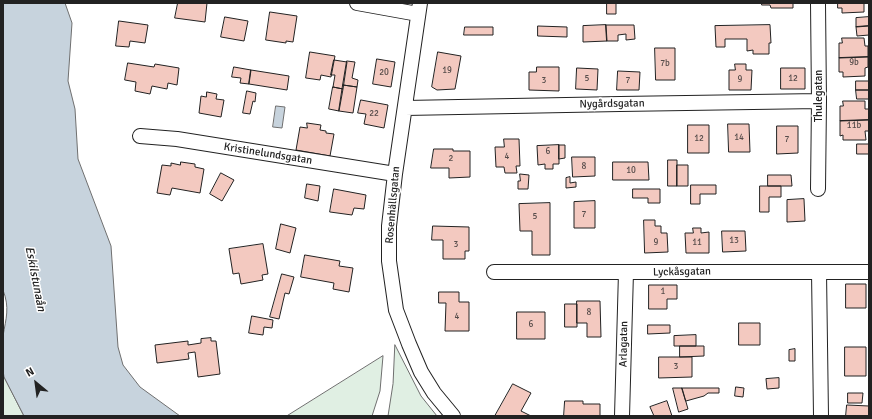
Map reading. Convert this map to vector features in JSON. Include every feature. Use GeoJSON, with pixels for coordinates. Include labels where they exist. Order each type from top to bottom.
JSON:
{"type":"FeatureCollection","features":[{"type":"Feature","properties":{"kind":"street"},"geometry":{"type":"LineString","coordinates":[[357,3],[419,9]]}},
{"type":"Feature","properties":{"kind":"street","name":"Thulegatan"},"geometry":{"type":"LineString","coordinates":[[818,3],[818,189]]}},
{"type":"Feature","properties":{"kind":"street","name":"Rosenhällsgatan"},"geometry":{"type":"LineString","coordinates":[[419,9],[395,174],[389,226],[389,260],[396,310],[421,372],[434,393],[453,416]]}},
{"type":"Feature","properties":{"kind":"street","name":"Nygårdsgatan"},"geometry":{"type":"LineString","coordinates":[[405,108],[819,101]]}},
{"type":"Feature","properties":{"kind":"street","name":"Kristinelundsgatan"},"geometry":{"type":"LineString","coordinates":[[140,136],[176,139],[395,174]]}},
{"type":"Feature","properties":{"kind":"street","name":"Lyckåsgatan"},"geometry":{"type":"LineString","coordinates":[[494,272],[869,272]]}},
{"type":"Feature","properties":{"kind":"street","name":"Arlagatan"},"geometry":{"type":"LineString","coordinates":[[622,416],[626,272]]}},
{"type":"Feature","properties":{"kind":"street"},"geometry":{"type":"LineString","coordinates":[[819,272],[821,416]]}},
{"type":"Feature","properties":{"kind":"green space"},"geometry":{"type":"Polygon","coordinates":[[[395,345],[421,396],[437,416],[388,416],[393,384],[395,345]]]}},
{"type":"Feature","properties":{"kind":"green space"},"geometry":{"type":"Polygon","coordinates":[[[383,356],[380,391],[372,416],[287,416],[383,356]]]}},
{"type":"Feature","properties":{"kind":"green space"},"geometry":{"type":"Polygon","coordinates":[[[3,371],[4,377],[24,416],[3,416],[3,371]]]}},
{"type":"Feature","properties":{"kind":"water","name":"Eskilstunaån"},"geometry":{"type":"Polygon","coordinates":[[[3,3],[65,3],[72,23],[68,81],[75,109],[78,159],[111,246],[118,347],[123,365],[140,387],[180,416],[24,416],[4,377],[2,346],[7,308],[3,290],[3,3]]]}},
{"type":"Feature","properties":{"kind":"water"},"geometry":{"type":"Polygon","coordinates":[[[276,106],[285,107],[282,128],[273,127],[276,106]]]}},
{"type":"Feature","properties":{"kind":"building"},"geometry":{"type":"Polygon","coordinates":[[[178,3],[207,3],[205,22],[175,18],[178,3]]]}},
{"type":"Feature","properties":{"kind":"building"},"geometry":{"type":"Polygon","coordinates":[[[607,3],[616,3],[616,14],[607,14],[607,3]]]}},
{"type":"Feature","properties":{"kind":"building"},"geometry":{"type":"Polygon","coordinates":[[[762,3],[793,3],[793,8],[771,8],[770,5],[762,5],[762,3]]]}},
{"type":"Feature","properties":{"kind":"building"},"geometry":{"type":"Polygon","coordinates":[[[838,3],[864,3],[864,12],[842,13],[842,8],[838,8],[838,3]]]}},
{"type":"Feature","properties":{"kind":"building"},"geometry":{"type":"Polygon","coordinates":[[[270,12],[297,16],[293,42],[286,41],[286,43],[266,40],[270,12]]]}},
{"type":"Feature","properties":{"kind":"building"},"geometry":{"type":"Polygon","coordinates":[[[225,17],[248,21],[244,41],[221,37],[225,17]]]}},
{"type":"Feature","properties":{"kind":"building"},"geometry":{"type":"Polygon","coordinates":[[[869,17],[869,26],[856,27],[856,18],[869,17]]]}},
{"type":"Feature","properties":{"kind":"building"},"geometry":{"type":"Polygon","coordinates":[[[119,21],[148,25],[145,43],[130,41],[129,47],[116,46],[119,21]]]}},
{"type":"Feature","properties":{"kind":"building"},"geometry":{"type":"Polygon","coordinates":[[[606,25],[634,25],[635,39],[626,40],[626,34],[618,35],[618,41],[607,41],[606,25]]]}},
{"type":"Feature","properties":{"kind":"building"},"geometry":{"type":"Polygon","coordinates":[[[606,25],[607,41],[583,42],[583,26],[606,25]]]}},
{"type":"Feature","properties":{"kind":"building"},"geometry":{"type":"Polygon","coordinates":[[[770,25],[771,43],[769,43],[769,54],[753,54],[753,50],[747,51],[747,39],[725,39],[725,47],[716,47],[715,26],[770,25]]]}},
{"type":"Feature","properties":{"kind":"building"},"geometry":{"type":"Polygon","coordinates":[[[538,26],[567,27],[567,37],[538,36],[538,26]]]}},
{"type":"Feature","properties":{"kind":"building"},"geometry":{"type":"Polygon","coordinates":[[[869,26],[869,35],[857,36],[856,27],[869,26]]]}},
{"type":"Feature","properties":{"kind":"building"},"geometry":{"type":"Polygon","coordinates":[[[465,27],[493,27],[493,35],[464,35],[465,27]]]}},
{"type":"Feature","properties":{"kind":"building"},"geometry":{"type":"Polygon","coordinates":[[[842,38],[864,38],[865,46],[868,46],[868,57],[839,58],[839,43],[842,43],[842,38]]]}},
{"type":"Feature","properties":{"kind":"building"},"geometry":{"type":"Polygon","coordinates":[[[655,48],[675,48],[675,80],[656,80],[655,48]]]}},
{"type":"Feature","properties":{"kind":"building"},"geometry":{"type":"Polygon","coordinates":[[[310,52],[335,56],[331,77],[321,75],[320,80],[306,78],[310,52]]]}},
{"type":"Feature","properties":{"kind":"building"},"geometry":{"type":"Polygon","coordinates":[[[438,52],[461,56],[455,89],[437,90],[432,87],[438,52]]]}},
{"type":"Feature","properties":{"kind":"building"},"geometry":{"type":"Polygon","coordinates":[[[868,57],[868,67],[865,68],[865,76],[843,77],[843,72],[839,72],[839,58],[868,57]]]}},
{"type":"Feature","properties":{"kind":"building"},"geometry":{"type":"Polygon","coordinates":[[[377,59],[395,62],[391,87],[373,84],[377,59]]]}},
{"type":"Feature","properties":{"kind":"building"},"geometry":{"type":"Polygon","coordinates":[[[334,60],[347,62],[343,89],[333,87],[335,75],[331,75],[334,60]]]}},
{"type":"Feature","properties":{"kind":"building"},"geometry":{"type":"Polygon","coordinates":[[[347,61],[355,62],[352,78],[358,80],[357,87],[343,85],[347,61]]]}},
{"type":"Feature","properties":{"kind":"building"},"geometry":{"type":"Polygon","coordinates":[[[128,63],[154,67],[155,64],[179,68],[177,85],[168,83],[167,89],[152,86],[150,94],[135,91],[136,82],[125,80],[128,63]]]}},
{"type":"Feature","properties":{"kind":"building"},"geometry":{"type":"Polygon","coordinates":[[[735,64],[746,64],[746,70],[752,70],[751,90],[729,90],[729,70],[735,70],[735,64]]]}},
{"type":"Feature","properties":{"kind":"building"},"geometry":{"type":"Polygon","coordinates":[[[234,67],[251,70],[249,84],[240,83],[241,78],[232,77],[234,67]]]}},
{"type":"Feature","properties":{"kind":"building"},"geometry":{"type":"Polygon","coordinates":[[[537,67],[559,67],[559,91],[529,90],[529,72],[536,72],[537,67]]]}},
{"type":"Feature","properties":{"kind":"building"},"geometry":{"type":"Polygon","coordinates":[[[577,68],[598,69],[597,90],[576,89],[577,68]]]}},
{"type":"Feature","properties":{"kind":"building"},"geometry":{"type":"Polygon","coordinates":[[[781,68],[805,68],[805,89],[781,89],[781,68]]]}},
{"type":"Feature","properties":{"kind":"building"},"geometry":{"type":"Polygon","coordinates":[[[251,70],[289,76],[287,90],[249,84],[251,70]]]}},
{"type":"Feature","properties":{"kind":"building"},"geometry":{"type":"Polygon","coordinates":[[[618,71],[640,72],[639,90],[617,90],[618,71]]]}},
{"type":"Feature","properties":{"kind":"building"},"geometry":{"type":"Polygon","coordinates":[[[856,81],[869,81],[869,90],[856,90],[856,81]]]}},
{"type":"Feature","properties":{"kind":"building"},"geometry":{"type":"Polygon","coordinates":[[[343,85],[357,87],[353,113],[339,111],[343,85]]]}},
{"type":"Feature","properties":{"kind":"building"},"geometry":{"type":"Polygon","coordinates":[[[333,87],[343,89],[339,111],[329,109],[333,87]]]}},
{"type":"Feature","properties":{"kind":"building"},"geometry":{"type":"Polygon","coordinates":[[[856,90],[869,90],[869,99],[857,99],[856,90]]]}},
{"type":"Feature","properties":{"kind":"building"},"geometry":{"type":"Polygon","coordinates":[[[247,91],[256,93],[255,102],[253,101],[250,114],[243,113],[247,91]]]}},
{"type":"Feature","properties":{"kind":"building"},"geometry":{"type":"Polygon","coordinates":[[[207,92],[217,94],[216,99],[224,100],[221,117],[199,113],[201,96],[206,97],[207,92]]]}},
{"type":"Feature","properties":{"kind":"building"},"geometry":{"type":"Polygon","coordinates":[[[361,100],[388,105],[384,128],[364,124],[366,114],[358,113],[361,100]]]}},
{"type":"Feature","properties":{"kind":"building"},"geometry":{"type":"Polygon","coordinates":[[[843,101],[865,101],[865,109],[869,109],[869,120],[840,121],[840,106],[843,106],[843,101]]]}},
{"type":"Feature","properties":{"kind":"building"},"geometry":{"type":"Polygon","coordinates":[[[869,120],[869,131],[865,131],[866,140],[843,140],[843,135],[840,136],[840,121],[869,120]]]}},
{"type":"Feature","properties":{"kind":"building"},"geometry":{"type":"Polygon","coordinates":[[[307,123],[321,125],[320,130],[326,131],[326,133],[334,134],[330,156],[296,150],[300,127],[307,128],[307,123]]]}},
{"type":"Feature","properties":{"kind":"building"},"geometry":{"type":"Polygon","coordinates":[[[728,124],[749,124],[750,152],[729,152],[728,124]]]}},
{"type":"Feature","properties":{"kind":"building"},"geometry":{"type":"Polygon","coordinates":[[[688,125],[709,125],[709,153],[688,153],[688,125]]]}},
{"type":"Feature","properties":{"kind":"building"},"geometry":{"type":"Polygon","coordinates":[[[777,126],[798,126],[798,153],[777,154],[777,126]]]}},
{"type":"Feature","properties":{"kind":"building"},"geometry":{"type":"Polygon","coordinates":[[[504,139],[519,139],[520,166],[516,166],[517,173],[505,173],[504,167],[496,167],[495,147],[504,147],[504,139]]]}},
{"type":"Feature","properties":{"kind":"building"},"geometry":{"type":"Polygon","coordinates":[[[857,144],[869,144],[869,154],[857,154],[857,144]]]}},
{"type":"Feature","properties":{"kind":"building"},"geometry":{"type":"Polygon","coordinates":[[[559,145],[565,145],[565,158],[559,159],[559,145]]]}},
{"type":"Feature","properties":{"kind":"building"},"geometry":{"type":"Polygon","coordinates":[[[559,145],[559,164],[553,164],[553,169],[545,169],[545,164],[538,165],[537,146],[559,145]]]}},
{"type":"Feature","properties":{"kind":"building"},"geometry":{"type":"Polygon","coordinates":[[[434,149],[470,151],[470,177],[449,178],[449,168],[431,168],[434,149]]]}},
{"type":"Feature","properties":{"kind":"building"},"geometry":{"type":"Polygon","coordinates":[[[572,157],[595,157],[595,176],[573,177],[572,157]]]}},
{"type":"Feature","properties":{"kind":"building"},"geometry":{"type":"Polygon","coordinates":[[[668,160],[677,160],[677,186],[668,186],[668,160]]]}},
{"type":"Feature","properties":{"kind":"building"},"geometry":{"type":"Polygon","coordinates":[[[181,162],[195,164],[195,167],[204,169],[200,193],[172,188],[170,195],[157,193],[162,165],[171,166],[171,163],[180,165],[181,162]]]}},
{"type":"Feature","properties":{"kind":"building"},"geometry":{"type":"Polygon","coordinates":[[[613,162],[648,162],[649,180],[613,180],[613,162]]]}},
{"type":"Feature","properties":{"kind":"building"},"geometry":{"type":"Polygon","coordinates":[[[677,165],[688,165],[688,186],[677,186],[677,165]]]}},
{"type":"Feature","properties":{"kind":"building"},"geometry":{"type":"Polygon","coordinates":[[[221,173],[234,180],[222,201],[210,194],[221,173]]]}},
{"type":"Feature","properties":{"kind":"building"},"geometry":{"type":"Polygon","coordinates":[[[520,174],[529,175],[528,189],[518,189],[520,174]]]}},
{"type":"Feature","properties":{"kind":"building"},"geometry":{"type":"Polygon","coordinates":[[[768,175],[791,175],[792,186],[768,186],[768,175]]]}},
{"type":"Feature","properties":{"kind":"building"},"geometry":{"type":"Polygon","coordinates":[[[570,177],[570,183],[576,182],[576,187],[566,188],[566,178],[570,177]]]}},
{"type":"Feature","properties":{"kind":"building"},"geometry":{"type":"Polygon","coordinates":[[[307,184],[320,186],[318,201],[305,198],[307,184]]]}},
{"type":"Feature","properties":{"kind":"building"},"geometry":{"type":"Polygon","coordinates":[[[691,185],[716,185],[716,194],[700,194],[700,204],[691,204],[691,185]]]}},
{"type":"Feature","properties":{"kind":"building"},"geometry":{"type":"Polygon","coordinates":[[[760,186],[781,186],[781,197],[769,197],[769,212],[760,212],[760,186]]]}},
{"type":"Feature","properties":{"kind":"building"},"geometry":{"type":"Polygon","coordinates":[[[334,189],[366,195],[364,209],[354,208],[352,215],[330,212],[334,189]]]}},
{"type":"Feature","properties":{"kind":"building"},"geometry":{"type":"Polygon","coordinates":[[[633,189],[660,189],[660,203],[648,203],[648,198],[633,198],[633,189]]]}},
{"type":"Feature","properties":{"kind":"building"},"geometry":{"type":"Polygon","coordinates":[[[804,199],[805,221],[787,222],[787,200],[804,199]]]}},
{"type":"Feature","properties":{"kind":"building"},"geometry":{"type":"Polygon","coordinates":[[[595,201],[595,228],[574,228],[574,202],[595,201]]]}},
{"type":"Feature","properties":{"kind":"building"},"geometry":{"type":"Polygon","coordinates":[[[550,203],[550,255],[532,255],[532,231],[520,231],[519,204],[550,203]]]}},
{"type":"Feature","properties":{"kind":"building"},"geometry":{"type":"Polygon","coordinates":[[[644,220],[655,220],[655,226],[661,226],[661,233],[667,233],[668,252],[645,253],[644,220]]]}},
{"type":"Feature","properties":{"kind":"building"},"geometry":{"type":"Polygon","coordinates":[[[281,224],[296,228],[290,253],[276,249],[281,224]]]}},
{"type":"Feature","properties":{"kind":"building"},"geometry":{"type":"Polygon","coordinates":[[[433,226],[469,227],[469,251],[465,251],[465,259],[443,259],[443,240],[432,240],[433,226]]]}},
{"type":"Feature","properties":{"kind":"building"},"geometry":{"type":"Polygon","coordinates":[[[693,228],[701,228],[701,233],[709,232],[709,253],[686,253],[685,233],[693,233],[693,228]]]}},
{"type":"Feature","properties":{"kind":"building"},"geometry":{"type":"Polygon","coordinates":[[[722,231],[745,231],[746,251],[723,252],[722,231]]]}},
{"type":"Feature","properties":{"kind":"building"},"geometry":{"type":"Polygon","coordinates":[[[263,244],[268,274],[262,275],[263,280],[241,284],[239,273],[233,274],[229,249],[263,244]]]}},
{"type":"Feature","properties":{"kind":"building"},"geometry":{"type":"Polygon","coordinates":[[[305,255],[340,261],[339,266],[353,268],[349,292],[333,289],[334,283],[301,277],[305,255]]]}},
{"type":"Feature","properties":{"kind":"building"},"geometry":{"type":"Polygon","coordinates":[[[282,274],[294,277],[289,294],[285,293],[279,319],[270,317],[282,274]]]}},
{"type":"Feature","properties":{"kind":"building"},"geometry":{"type":"Polygon","coordinates":[[[846,284],[866,284],[866,308],[846,308],[846,284]]]}},
{"type":"Feature","properties":{"kind":"building"},"geometry":{"type":"Polygon","coordinates":[[[649,285],[677,285],[677,299],[667,299],[667,309],[649,309],[649,285]]]}},
{"type":"Feature","properties":{"kind":"building"},"geometry":{"type":"Polygon","coordinates":[[[439,292],[459,292],[459,302],[469,302],[469,331],[445,331],[446,303],[439,303],[439,292]]]}},
{"type":"Feature","properties":{"kind":"building"},"geometry":{"type":"Polygon","coordinates":[[[577,301],[600,301],[601,337],[587,337],[587,323],[577,323],[577,301]]]}},
{"type":"Feature","properties":{"kind":"building"},"geometry":{"type":"Polygon","coordinates":[[[565,304],[577,304],[577,327],[565,327],[565,304]]]}},
{"type":"Feature","properties":{"kind":"building"},"geometry":{"type":"Polygon","coordinates":[[[517,312],[545,312],[545,339],[517,339],[517,312]]]}},
{"type":"Feature","properties":{"kind":"building"},"geometry":{"type":"Polygon","coordinates":[[[252,316],[273,320],[272,328],[264,327],[263,335],[249,333],[252,316]]]}},
{"type":"Feature","properties":{"kind":"building"},"geometry":{"type":"Polygon","coordinates":[[[739,323],[760,323],[760,345],[739,345],[739,323]]]}},
{"type":"Feature","properties":{"kind":"building"},"geometry":{"type":"Polygon","coordinates":[[[648,325],[670,325],[670,333],[648,334],[648,325]]]}},
{"type":"Feature","properties":{"kind":"building"},"geometry":{"type":"Polygon","coordinates":[[[696,335],[696,346],[674,346],[674,336],[696,335]]]}},
{"type":"Feature","properties":{"kind":"building"},"geometry":{"type":"Polygon","coordinates":[[[211,338],[211,341],[216,341],[220,374],[198,377],[195,352],[188,353],[189,359],[157,363],[155,345],[188,341],[188,345],[201,343],[201,339],[211,338]]]}},
{"type":"Feature","properties":{"kind":"building"},"geometry":{"type":"Polygon","coordinates":[[[680,346],[704,346],[704,356],[680,357],[680,346]]]}},
{"type":"Feature","properties":{"kind":"building"},"geometry":{"type":"Polygon","coordinates":[[[845,347],[866,347],[866,376],[845,376],[845,347]]]}},
{"type":"Feature","properties":{"kind":"building"},"geometry":{"type":"Polygon","coordinates":[[[795,349],[795,361],[789,361],[789,350],[795,349]]]}},
{"type":"Feature","properties":{"kind":"building"},"geometry":{"type":"Polygon","coordinates":[[[659,357],[692,357],[692,377],[659,378],[659,357]]]}},
{"type":"Feature","properties":{"kind":"building"},"geometry":{"type":"Polygon","coordinates":[[[779,378],[779,388],[767,389],[766,379],[779,378]]]}},
{"type":"Feature","properties":{"kind":"building"},"geometry":{"type":"Polygon","coordinates":[[[513,384],[531,393],[521,411],[531,416],[495,416],[513,384]]]}},
{"type":"Feature","properties":{"kind":"building"},"geometry":{"type":"Polygon","coordinates":[[[736,387],[744,388],[743,397],[735,396],[736,387]]]}},
{"type":"Feature","properties":{"kind":"building"},"geometry":{"type":"Polygon","coordinates":[[[673,388],[682,388],[688,409],[679,412],[673,388]]]}},
{"type":"Feature","properties":{"kind":"building"},"geometry":{"type":"Polygon","coordinates":[[[682,388],[719,388],[719,393],[708,393],[704,396],[686,401],[682,388]]]}},
{"type":"Feature","properties":{"kind":"building"},"geometry":{"type":"Polygon","coordinates":[[[848,393],[863,393],[862,403],[848,403],[848,393]]]}},
{"type":"Feature","properties":{"kind":"building"},"geometry":{"type":"Polygon","coordinates":[[[565,401],[583,401],[583,404],[600,404],[600,416],[564,416],[565,401]]]}},
{"type":"Feature","properties":{"kind":"building"},"geometry":{"type":"Polygon","coordinates":[[[667,401],[672,416],[654,416],[650,407],[667,401]]]}},
{"type":"Feature","properties":{"kind":"building"},"geometry":{"type":"Polygon","coordinates":[[[847,405],[869,406],[869,416],[846,416],[847,405]]]}}]}
